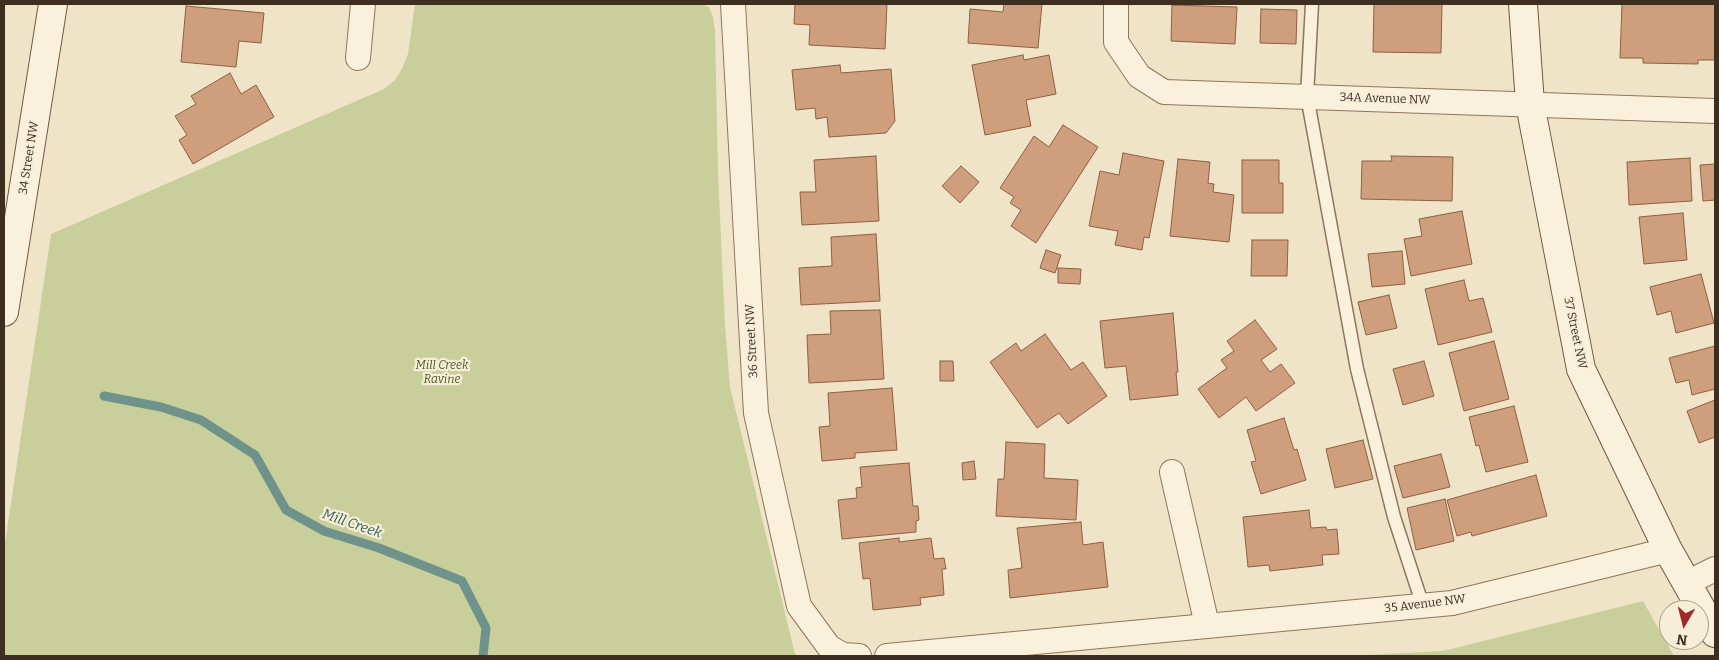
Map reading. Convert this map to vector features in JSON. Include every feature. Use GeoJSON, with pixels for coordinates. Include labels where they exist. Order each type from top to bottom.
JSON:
{"type":"FeatureCollection","features":[{"type":"Feature","properties":{"kind":"street","name":"34 Street NW"},"geometry":{"type":"LineString","coordinates":[[4,312],[53,4]]}},
{"type":"Feature","properties":{"kind":"street"},"geometry":{"type":"LineString","coordinates":[[358,58],[363,4]]}},
{"type":"Feature","properties":{"kind":"street","name":"36 Street NW"},"geometry":{"type":"LineString","coordinates":[[733,4],[756,413],[799,606],[829,647],[851,656]]}},
{"type":"Feature","properties":{"kind":"street","name":"34A Avenue NW"},"geometry":{"type":"LineString","coordinates":[[1116,4],[1116,42],[1139,76],[1164,92],[1715,111]]}},
{"type":"Feature","properties":{"kind":"street","name":"37 Street NW"},"geometry":{"type":"LineString","coordinates":[[1523,4],[1530,104],[1581,369],[1668,550],[1715,633]]}},
{"type":"Feature","properties":{"kind":"street"},"geometry":{"type":"LineString","coordinates":[[1172,472],[1207,625]]}},
{"type":"Feature","properties":{"kind":"street","name":"35 Avenue NW"},"geometry":{"type":"LineString","coordinates":[[887,656],[1452,603],[1668,550]]}},
{"type":"Feature","properties":{"kind":"street"},"geometry":{"type":"LineString","coordinates":[[1687,583],[1715,569]]}},
{"type":"Feature","properties":{"kind":"lane"},"geometry":{"type":"LineString","coordinates":[[1312,4],[1308,96],[1357,369],[1394,517],[1423,606]]}},
{"type":"Feature","properties":{"kind":"green space","name":"Mill Creek Ravine"},"geometry":{"type":"Polygon","coordinates":[[[415,4],[702,4],[709,7],[715,31],[718,171],[725,325],[730,387],[795,654],[798,656],[4,656],[4,550],[51,234],[384,89],[394,81],[402,69],[408,54],[415,4]]]}},
{"type":"Feature","properties":{"kind":"green space"},"geometry":{"type":"Polygon","coordinates":[[[1643,601],[1659,629],[1659,650],[1671,650],[1674,656],[1346,656],[1443,651],[1643,601]]]}},
{"type":"Feature","properties":{"kind":"building"},"geometry":{"type":"Polygon","coordinates":[[[795,4],[887,4],[885,49],[809,45],[810,25],[794,24],[795,4]]]}},
{"type":"Feature","properties":{"kind":"building"},"geometry":{"type":"Polygon","coordinates":[[[1004,4],[1042,4],[1038,48],[968,43],[970,9],[1003,12],[1004,4]]]}},
{"type":"Feature","properties":{"kind":"building"},"geometry":{"type":"Polygon","coordinates":[[[1374,4],[1442,4],[1441,53],[1373,52],[1374,4]]]}},
{"type":"Feature","properties":{"kind":"building"},"geometry":{"type":"Polygon","coordinates":[[[1622,4],[1715,4],[1715,60],[1698,60],[1698,64],[1643,63],[1643,58],[1620,58],[1622,4]]]}},
{"type":"Feature","properties":{"kind":"building"},"geometry":{"type":"Polygon","coordinates":[[[1172,5],[1237,7],[1235,44],[1171,41],[1172,5]]]}},
{"type":"Feature","properties":{"kind":"building"},"geometry":{"type":"Polygon","coordinates":[[[186,6],[264,13],[261,43],[239,41],[236,67],[181,62],[186,6]]]}},
{"type":"Feature","properties":{"kind":"building"},"geometry":{"type":"Polygon","coordinates":[[[1261,9],[1297,10],[1296,44],[1260,43],[1261,9]]]}},
{"type":"Feature","properties":{"kind":"building"},"geometry":{"type":"Polygon","coordinates":[[[1023,55],[1024,60],[1049,55],[1056,94],[1026,100],[1031,126],[985,135],[972,65],[1023,55]]]}},
{"type":"Feature","properties":{"kind":"building"},"geometry":{"type":"Polygon","coordinates":[[[840,65],[841,73],[891,69],[895,121],[886,133],[829,137],[827,117],[816,119],[815,108],[796,110],[792,70],[840,65]]]}},
{"type":"Feature","properties":{"kind":"building"},"geometry":{"type":"Polygon","coordinates":[[[230,73],[241,94],[256,85],[274,117],[193,164],[179,140],[187,135],[175,116],[196,104],[191,96],[230,73]]]}},
{"type":"Feature","properties":{"kind":"building"},"geometry":{"type":"Polygon","coordinates":[[[1063,125],[1098,147],[1036,243],[1011,226],[1021,210],[1010,203],[1014,197],[1000,188],[1034,136],[1049,147],[1063,125]]]}},
{"type":"Feature","properties":{"kind":"building"},"geometry":{"type":"Polygon","coordinates":[[[1123,153],[1164,161],[1149,238],[1144,237],[1142,250],[1115,245],[1118,231],[1089,226],[1100,171],[1119,175],[1123,153]]]}},
{"type":"Feature","properties":{"kind":"building"},"geometry":{"type":"Polygon","coordinates":[[[876,156],[879,221],[802,225],[800,192],[816,192],[814,160],[876,156]]]}},
{"type":"Feature","properties":{"kind":"building"},"geometry":{"type":"Polygon","coordinates":[[[1391,156],[1453,157],[1452,201],[1361,199],[1362,161],[1392,161],[1391,156]]]}},
{"type":"Feature","properties":{"kind":"building"},"geometry":{"type":"Polygon","coordinates":[[[1690,158],[1692,201],[1629,205],[1627,162],[1690,158]]]}},
{"type":"Feature","properties":{"kind":"building"},"geometry":{"type":"Polygon","coordinates":[[[1178,159],[1210,162],[1208,183],[1214,184],[1213,192],[1234,195],[1229,242],[1170,236],[1178,159]]]}},
{"type":"Feature","properties":{"kind":"building"},"geometry":{"type":"Polygon","coordinates":[[[1242,160],[1279,160],[1279,183],[1283,183],[1283,213],[1242,213],[1242,160]]]}},
{"type":"Feature","properties":{"kind":"building"},"geometry":{"type":"Polygon","coordinates":[[[1715,164],[1715,200],[1703,201],[1700,165],[1715,164]]]}},
{"type":"Feature","properties":{"kind":"building"},"geometry":{"type":"Polygon","coordinates":[[[961,166],[979,182],[960,203],[942,186],[961,166]]]}},
{"type":"Feature","properties":{"kind":"building"},"geometry":{"type":"Polygon","coordinates":[[[1462,211],[1472,264],[1411,276],[1404,239],[1422,236],[1419,219],[1462,211]]]}},
{"type":"Feature","properties":{"kind":"building"},"geometry":{"type":"Polygon","coordinates":[[[1683,213],[1687,260],[1644,264],[1639,217],[1683,213]]]}},
{"type":"Feature","properties":{"kind":"building"},"geometry":{"type":"Polygon","coordinates":[[[876,234],[880,301],[801,305],[799,268],[832,266],[831,237],[876,234]]]}},
{"type":"Feature","properties":{"kind":"building"},"geometry":{"type":"Polygon","coordinates":[[[1252,240],[1288,240],[1287,276],[1251,276],[1252,240]]]}},
{"type":"Feature","properties":{"kind":"building"},"geometry":{"type":"Polygon","coordinates":[[[1046,250],[1061,255],[1055,273],[1040,268],[1046,250]]]}},
{"type":"Feature","properties":{"kind":"building"},"geometry":{"type":"Polygon","coordinates":[[[1402,251],[1405,284],[1372,287],[1368,254],[1402,251]]]}},
{"type":"Feature","properties":{"kind":"building"},"geometry":{"type":"Polygon","coordinates":[[[1058,268],[1081,269],[1080,284],[1058,283],[1058,268]]]}},
{"type":"Feature","properties":{"kind":"building"},"geometry":{"type":"Polygon","coordinates":[[[1701,274],[1714,323],[1676,333],[1671,311],[1657,315],[1650,287],[1701,274]]]}},
{"type":"Feature","properties":{"kind":"building"},"geometry":{"type":"Polygon","coordinates":[[[1464,280],[1469,301],[1483,298],[1492,332],[1438,345],[1425,289],[1464,280]]]}},
{"type":"Feature","properties":{"kind":"building"},"geometry":{"type":"Polygon","coordinates":[[[1389,295],[1397,328],[1366,335],[1358,302],[1389,295]]]}},
{"type":"Feature","properties":{"kind":"building"},"geometry":{"type":"Polygon","coordinates":[[[880,310],[884,379],[809,383],[807,335],[831,334],[830,311],[880,310]]]}},
{"type":"Feature","properties":{"kind":"building"},"geometry":{"type":"Polygon","coordinates":[[[1173,313],[1178,395],[1130,400],[1126,366],[1105,368],[1100,321],[1173,313]]]}},
{"type":"Feature","properties":{"kind":"building"},"geometry":{"type":"Polygon","coordinates":[[[1255,320],[1277,349],[1261,360],[1270,372],[1281,364],[1295,383],[1256,411],[1246,397],[1219,418],[1198,389],[1227,368],[1221,360],[1234,351],[1227,341],[1255,320]]]}},
{"type":"Feature","properties":{"kind":"building"},"geometry":{"type":"Polygon","coordinates":[[[1045,334],[1071,370],[1083,362],[1107,396],[1068,424],[1059,413],[1037,428],[990,362],[1016,343],[1021,351],[1045,334]]]}},
{"type":"Feature","properties":{"kind":"building"},"geometry":{"type":"Polygon","coordinates":[[[1494,341],[1509,399],[1464,411],[1449,353],[1494,341]]]}},
{"type":"Feature","properties":{"kind":"building"},"geometry":{"type":"Polygon","coordinates":[[[1715,346],[1715,389],[1692,395],[1689,380],[1676,383],[1669,358],[1715,346]]]}},
{"type":"Feature","properties":{"kind":"building"},"geometry":{"type":"Polygon","coordinates":[[[940,361],[953,361],[954,381],[940,381],[940,361]]]}},
{"type":"Feature","properties":{"kind":"building"},"geometry":{"type":"Polygon","coordinates":[[[1424,361],[1434,396],[1403,405],[1393,369],[1424,361]]]}},
{"type":"Feature","properties":{"kind":"building"},"geometry":{"type":"Polygon","coordinates":[[[892,388],[897,450],[855,453],[855,458],[822,461],[819,427],[830,426],[828,393],[892,388]]]}},
{"type":"Feature","properties":{"kind":"building"},"geometry":{"type":"Polygon","coordinates":[[[1715,400],[1715,437],[1699,443],[1687,411],[1715,400]]]}},
{"type":"Feature","properties":{"kind":"building"},"geometry":{"type":"Polygon","coordinates":[[[1514,406],[1528,462],[1486,472],[1479,445],[1476,446],[1469,417],[1514,406]]]}},
{"type":"Feature","properties":{"kind":"building"},"geometry":{"type":"Polygon","coordinates":[[[1284,418],[1294,450],[1297,449],[1306,480],[1261,494],[1251,462],[1256,461],[1247,430],[1284,418]]]}},
{"type":"Feature","properties":{"kind":"building"},"geometry":{"type":"Polygon","coordinates":[[[1363,440],[1373,479],[1335,488],[1326,449],[1363,440]]]}},
{"type":"Feature","properties":{"kind":"building"},"geometry":{"type":"Polygon","coordinates":[[[1006,442],[1045,444],[1044,478],[1078,480],[1076,520],[996,516],[998,479],[1004,479],[1006,442]]]}},
{"type":"Feature","properties":{"kind":"building"},"geometry":{"type":"Polygon","coordinates":[[[1441,454],[1450,487],[1403,498],[1394,466],[1441,454]]]}},
{"type":"Feature","properties":{"kind":"building"},"geometry":{"type":"Polygon","coordinates":[[[974,461],[976,479],[963,480],[962,463],[974,461]]]}},
{"type":"Feature","properties":{"kind":"building"},"geometry":{"type":"Polygon","coordinates":[[[909,463],[913,506],[918,506],[919,520],[916,521],[916,532],[842,539],[838,500],[857,498],[856,488],[862,487],[860,467],[909,463]]]}},
{"type":"Feature","properties":{"kind":"building"},"geometry":{"type":"Polygon","coordinates":[[[1536,475],[1547,516],[1472,536],[1471,532],[1457,536],[1447,500],[1536,475]]]}},
{"type":"Feature","properties":{"kind":"building"},"geometry":{"type":"Polygon","coordinates":[[[1445,499],[1454,541],[1416,550],[1407,508],[1445,499]]]}},
{"type":"Feature","properties":{"kind":"building"},"geometry":{"type":"Polygon","coordinates":[[[1309,510],[1311,528],[1326,527],[1327,530],[1337,529],[1339,554],[1322,555],[1323,565],[1270,571],[1269,565],[1248,567],[1243,517],[1309,510]]]}},
{"type":"Feature","properties":{"kind":"building"},"geometry":{"type":"Polygon","coordinates":[[[1081,522],[1083,545],[1103,542],[1108,587],[1010,598],[1008,570],[1022,568],[1017,528],[1081,522]]]}},
{"type":"Feature","properties":{"kind":"building"},"geometry":{"type":"Polygon","coordinates":[[[899,538],[899,542],[931,538],[934,559],[944,558],[946,569],[942,569],[944,595],[920,598],[921,605],[873,610],[870,578],[863,579],[859,543],[899,538]]]}},
{"type":"Feature","properties":{"kind":"waterway","name":"Mill Creek"},"geometry":{"type":"LineString","coordinates":[[104,396],[161,407],[201,420],[255,455],[286,510],[324,531],[379,548],[462,581],[486,628],[483,656]]}}]}
